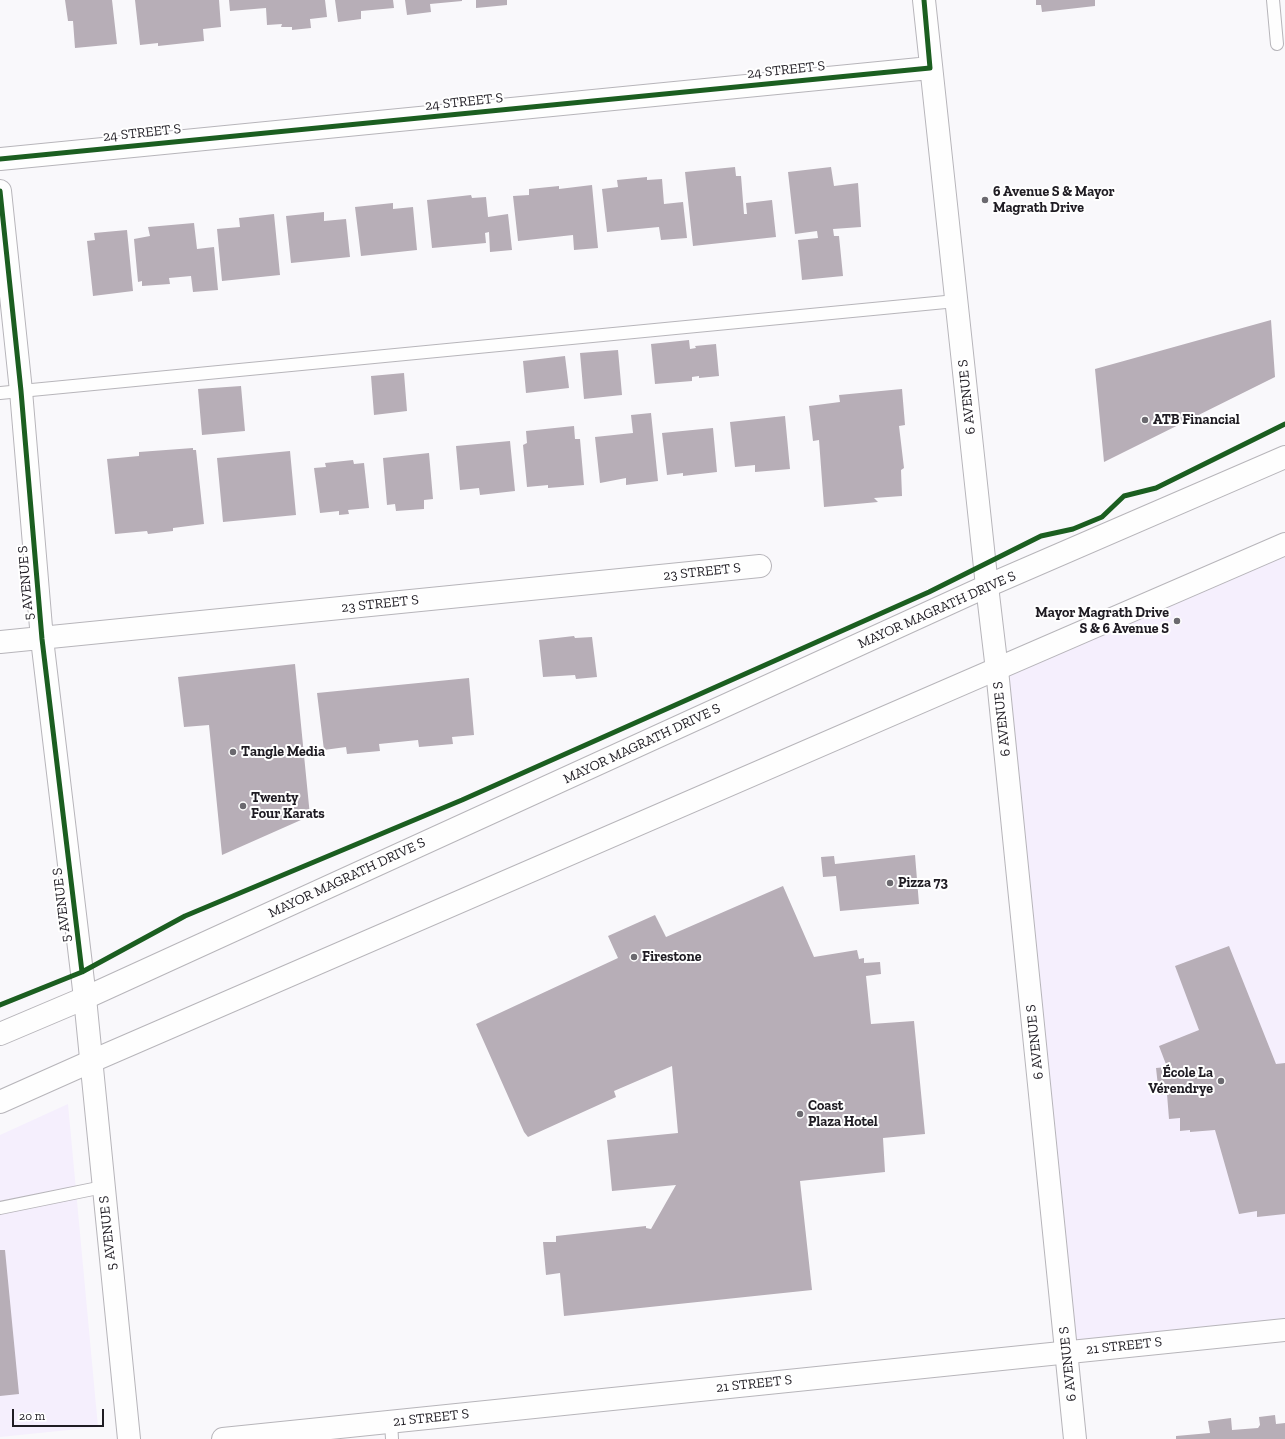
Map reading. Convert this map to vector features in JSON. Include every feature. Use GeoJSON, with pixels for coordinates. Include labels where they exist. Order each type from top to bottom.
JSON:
{"type":"FeatureCollection","features":[{"type":"Feature","properties":{"kind":"street","name":"6 AVENUE S"},"geometry":{"type":"LineString","coordinates":[[924,0],[930,68],[997,670],[1076,1439]]}},
{"type":"Feature","properties":{"kind":"street","name":"24 STREET S"},"geometry":{"type":"LineString","coordinates":[[0,159],[930,68]]}},
{"type":"Feature","properties":{"kind":"street","name":"5 AVENUE S"},"geometry":{"type":"LineString","coordinates":[[0,191],[10,392],[42,638],[85,998],[129,1439]]}},
{"type":"Feature","properties":{"kind":"street","name":"MAYOR MAGRATH DRIVE S"},"geometry":{"type":"LineString","coordinates":[[0,1034],[85,998],[987,586],[1285,457]]}},
{"type":"Feature","properties":{"kind":"street"},"geometry":{"type":"LineString","coordinates":[[0,1102],[1285,544]]}},
{"type":"Feature","properties":{"kind":"street","name":"23 STREET S"},"geometry":{"type":"LineString","coordinates":[[0,642],[760,566]]}},
{"type":"Feature","properties":{"kind":"street","name":"21 STREET S"},"geometry":{"type":"LineString","coordinates":[[223,1439],[391,1430],[1067,1352],[1285,1330]]}},
{"type":"Feature","properties":{"kind":"lane"},"geometry":{"type":"LineString","coordinates":[[1273,0],[1277,44]]}},
{"type":"Feature","properties":{"kind":"lane"},"geometry":{"type":"LineString","coordinates":[[10,392],[956,301]]}},
{"type":"Feature","properties":{"kind":"lane"},"geometry":{"type":"LineString","coordinates":[[0,1208],[103,1187]]}},
{"type":"Feature","properties":{"kind":"shaded area"},"geometry":{"type":"Polygon","coordinates":[[[1285,544],[1285,1330],[1067,1352],[997,670],[1285,544]]]}},
{"type":"Feature","properties":{"kind":"shaded area"},"geometry":{"type":"Polygon","coordinates":[[[68,1104],[98,1427],[0,1437],[0,1135],[68,1104]]]}},
{"type":"Feature","properties":{"kind":"building"},"geometry":{"type":"Polygon","coordinates":[[[65,0],[112,0],[117,44],[75,48],[73,21],[68,21],[65,0]]]}},
{"type":"Feature","properties":{"kind":"building"},"geometry":{"type":"Polygon","coordinates":[[[135,0],[219,0],[221,27],[203,29],[204,41],[158,46],[158,43],[140,45],[135,0]]]}},
{"type":"Feature","properties":{"kind":"building"},"geometry":{"type":"Polygon","coordinates":[[[229,0],[325,0],[327,17],[310,19],[311,28],[292,30],[292,27],[281,27],[282,24],[267,25],[266,8],[230,11],[229,0]]]}},
{"type":"Feature","properties":{"kind":"building"},"geometry":{"type":"Polygon","coordinates":[[[335,0],[393,0],[394,8],[361,11],[361,19],[338,22],[335,0]]]}},
{"type":"Feature","properties":{"kind":"building"},"geometry":{"type":"Polygon","coordinates":[[[405,0],[462,1],[430,4],[431,12],[407,15],[405,0]]]}},
{"type":"Feature","properties":{"kind":"building"},"geometry":{"type":"Polygon","coordinates":[[[476,0],[507,0],[507,5],[476,8],[476,0]]]}},
{"type":"Feature","properties":{"kind":"building"},"geometry":{"type":"Polygon","coordinates":[[[1036,0],[1095,0],[1095,6],[1042,12],[1041,5],[1036,5],[1036,0]]]}},
{"type":"Feature","properties":{"kind":"building"},"geometry":{"type":"Polygon","coordinates":[[[735,167],[736,176],[741,176],[744,214],[747,214],[746,203],[772,200],[776,237],[693,246],[685,172],[735,167]]]}},
{"type":"Feature","properties":{"kind":"building"},"geometry":{"type":"Polygon","coordinates":[[[831,167],[834,186],[858,183],[861,227],[833,229],[834,236],[839,236],[843,276],[802,280],[798,240],[818,238],[817,231],[795,234],[788,172],[831,167]]]}},
{"type":"Feature","properties":{"kind":"building"},"geometry":{"type":"Polygon","coordinates":[[[647,177],[647,180],[662,179],[664,204],[683,202],[687,238],[661,240],[659,227],[607,232],[602,189],[618,187],[617,180],[647,177]]]}},
{"type":"Feature","properties":{"kind":"building"},"geometry":{"type":"Polygon","coordinates":[[[592,185],[598,248],[574,250],[573,235],[518,241],[513,196],[529,195],[529,189],[559,186],[559,189],[592,185]]]}},
{"type":"Feature","properties":{"kind":"building"},"geometry":{"type":"Polygon","coordinates":[[[471,195],[472,198],[486,197],[488,217],[508,214],[512,250],[490,252],[489,232],[485,233],[486,243],[432,248],[427,200],[471,195]]]}},
{"type":"Feature","properties":{"kind":"building"},"geometry":{"type":"Polygon","coordinates":[[[393,203],[393,209],[413,207],[417,250],[361,256],[355,207],[393,203]]]}},
{"type":"Feature","properties":{"kind":"building"},"geometry":{"type":"Polygon","coordinates":[[[324,212],[324,221],[346,219],[350,257],[291,263],[286,216],[324,212]]]}},
{"type":"Feature","properties":{"kind":"building"},"geometry":{"type":"Polygon","coordinates":[[[274,214],[280,275],[222,281],[217,229],[240,227],[239,218],[274,214]]]}},
{"type":"Feature","properties":{"kind":"building"},"geometry":{"type":"Polygon","coordinates":[[[194,223],[197,249],[214,247],[218,290],[193,292],[191,276],[169,278],[170,284],[142,286],[142,281],[138,282],[134,239],[150,236],[148,227],[194,223]]]}},
{"type":"Feature","properties":{"kind":"building"},"geometry":{"type":"Polygon","coordinates":[[[127,230],[133,291],[93,296],[87,241],[95,240],[94,233],[127,230]]]}},
{"type":"Feature","properties":{"kind":"building","name":"ATB Financial"},"geometry":{"type":"Polygon","coordinates":[[[1271,320],[1275,377],[1104,462],[1095,369],[1271,320]]]}},
{"type":"Feature","properties":{"kind":"building"},"geometry":{"type":"Polygon","coordinates":[[[689,340],[690,349],[696,348],[695,346],[716,344],[719,376],[699,378],[699,376],[692,377],[692,381],[655,384],[651,344],[689,340]]]}},
{"type":"Feature","properties":{"kind":"building"},"geometry":{"type":"Polygon","coordinates":[[[618,350],[622,395],[584,399],[580,353],[618,350]]]}},
{"type":"Feature","properties":{"kind":"building"},"geometry":{"type":"Polygon","coordinates":[[[565,356],[569,388],[526,393],[523,361],[565,356]]]}},
{"type":"Feature","properties":{"kind":"building"},"geometry":{"type":"Polygon","coordinates":[[[404,373],[407,411],[374,415],[371,376],[404,373]]]}},
{"type":"Feature","properties":{"kind":"building"},"geometry":{"type":"Polygon","coordinates":[[[241,386],[245,431],[202,435],[198,389],[241,386]]]}},
{"type":"Feature","properties":{"kind":"building"},"geometry":{"type":"Polygon","coordinates":[[[902,389],[905,425],[899,426],[904,468],[901,470],[902,496],[874,498],[878,502],[824,507],[819,440],[813,441],[809,406],[840,402],[839,395],[902,389]]]}},
{"type":"Feature","properties":{"kind":"building"},"geometry":{"type":"Polygon","coordinates":[[[651,413],[658,481],[626,485],[626,478],[600,483],[595,437],[633,433],[631,415],[651,413]]]}},
{"type":"Feature","properties":{"kind":"building"},"geometry":{"type":"Polygon","coordinates":[[[785,416],[790,469],[755,472],[755,465],[735,467],[730,422],[785,416]]]}},
{"type":"Feature","properties":{"kind":"building"},"geometry":{"type":"Polygon","coordinates":[[[574,426],[575,439],[580,439],[584,485],[548,488],[548,485],[527,487],[523,445],[527,443],[526,431],[574,426]]]}},
{"type":"Feature","properties":{"kind":"building"},"geometry":{"type":"Polygon","coordinates":[[[713,428],[717,472],[683,476],[683,473],[667,475],[662,433],[713,428]]]}},
{"type":"Feature","properties":{"kind":"building"},"geometry":{"type":"Polygon","coordinates":[[[510,441],[515,491],[480,495],[479,488],[460,490],[456,446],[510,441]]]}},
{"type":"Feature","properties":{"kind":"building"},"geometry":{"type":"Polygon","coordinates":[[[193,448],[193,450],[196,450],[204,524],[173,528],[173,531],[148,534],[147,531],[115,534],[107,459],[139,456],[139,452],[193,448]]]}},
{"type":"Feature","properties":{"kind":"building"},"geometry":{"type":"Polygon","coordinates":[[[290,451],[296,515],[223,522],[217,458],[290,451]]]}},
{"type":"Feature","properties":{"kind":"building"},"geometry":{"type":"Polygon","coordinates":[[[429,453],[433,499],[424,500],[424,509],[396,511],[395,504],[387,505],[383,458],[429,453]]]}},
{"type":"Feature","properties":{"kind":"building"},"geometry":{"type":"Polygon","coordinates":[[[353,460],[354,464],[364,463],[369,508],[348,510],[349,514],[339,515],[339,511],[320,513],[314,468],[326,467],[325,463],[353,460]]]}},
{"type":"Feature","properties":{"kind":"building"},"geometry":{"type":"Polygon","coordinates":[[[574,636],[575,638],[592,637],[597,677],[576,679],[575,675],[543,677],[539,640],[574,636]]]}},
{"type":"Feature","properties":{"kind":"building"},"geometry":{"type":"Polygon","coordinates":[[[295,664],[310,816],[222,855],[209,725],[184,727],[178,677],[295,664]]]}},
{"type":"Feature","properties":{"kind":"building"},"geometry":{"type":"Polygon","coordinates":[[[469,678],[474,735],[452,737],[453,744],[419,747],[418,740],[379,744],[380,751],[347,754],[346,747],[324,750],[317,693],[469,678]]]}},
{"type":"Feature","properties":{"kind":"building"},"geometry":{"type":"Polygon","coordinates":[[[915,855],[919,904],[840,911],[836,876],[823,877],[821,857],[834,856],[835,864],[915,855]]]}},
{"type":"Feature","properties":{"kind":"building","name":"Coast Plaza Hotel"},"geometry":{"type":"Polygon","coordinates":[[[783,886],[814,957],[857,950],[859,959],[864,958],[864,963],[880,962],[881,974],[866,976],[871,1024],[914,1021],[925,1134],[883,1138],[885,1172],[800,1181],[812,1290],[564,1316],[560,1273],[546,1275],[543,1242],[556,1242],[556,1236],[646,1226],[646,1228],[651,1229],[676,1185],[612,1191],[607,1140],[678,1133],[672,1066],[614,1091],[616,1097],[528,1137],[524,1132],[476,1024],[618,958],[608,936],[655,915],[666,937],[783,886]]]}},
{"type":"Feature","properties":{"kind":"building","name":"École La Vérendrye"},"geometry":{"type":"Polygon","coordinates":[[[1229,946],[1276,1064],[1285,1063],[1285,1214],[1257,1217],[1257,1211],[1239,1214],[1215,1130],[1190,1132],[1190,1130],[1180,1131],[1180,1118],[1169,1119],[1167,1094],[1159,1095],[1156,1068],[1167,1067],[1159,1046],[1199,1030],[1175,966],[1229,946]]]}},
{"type":"Feature","properties":{"kind":"building"},"geometry":{"type":"Polygon","coordinates":[[[0,1250],[5,1250],[19,1394],[0,1396],[0,1250]]]}},
{"type":"Feature","properties":{"kind":"building"},"geometry":{"type":"Polygon","coordinates":[[[1275,1415],[1276,1424],[1285,1423],[1285,1439],[1176,1439],[1176,1436],[1210,1433],[1208,1421],[1231,1418],[1232,1430],[1258,1428],[1260,1425],[1259,1417],[1275,1415]]]}},
{"type":"Feature","properties":{"kind":"cycle path"},"geometry":{"type":"LineString","coordinates":[[0,159],[930,68],[924,0]]}},
{"type":"Feature","properties":{"kind":"cycle path"},"geometry":{"type":"LineString","coordinates":[[0,191],[21,391],[42,639],[82,972]]}},
{"type":"Feature","properties":{"kind":"cycle path"},"geometry":{"type":"LineString","coordinates":[[0,1005],[82,972],[185,916],[462,800],[929,592],[1041,536],[1073,529],[1102,517],[1124,496],[1156,488],[1285,424]]}},
{"type":"Feature","properties":{"kind":"place","name":"6 Avenue S & Mayor Magrath Drive"},"geometry":{"type":"Point","coordinates":[985,200]}},
{"type":"Feature","properties":{"kind":"place","name":"ATB Financial"},"geometry":{"type":"Point","coordinates":[1145,420]}},
{"type":"Feature","properties":{"kind":"place","name":"Mayor Magrath Drive S & 6 Avenue S"},"geometry":{"type":"Point","coordinates":[1177,621]}},
{"type":"Feature","properties":{"kind":"place","name":"Tangle Media"},"geometry":{"type":"Point","coordinates":[233,752]}},
{"type":"Feature","properties":{"kind":"place","name":"Twenty Four Karats"},"geometry":{"type":"Point","coordinates":[243,806]}},
{"type":"Feature","properties":{"kind":"place","name":"Pizza 73"},"geometry":{"type":"Point","coordinates":[890,883]}},
{"type":"Feature","properties":{"kind":"place","name":"Firestone"},"geometry":{"type":"Point","coordinates":[634,957]}},
{"type":"Feature","properties":{"kind":"place","name":"École La Vérendrye"},"geometry":{"type":"Point","coordinates":[1221,1081]}},
{"type":"Feature","properties":{"kind":"place","name":"Coast Plaza Hotel"},"geometry":{"type":"Point","coordinates":[800,1114]}}]}
